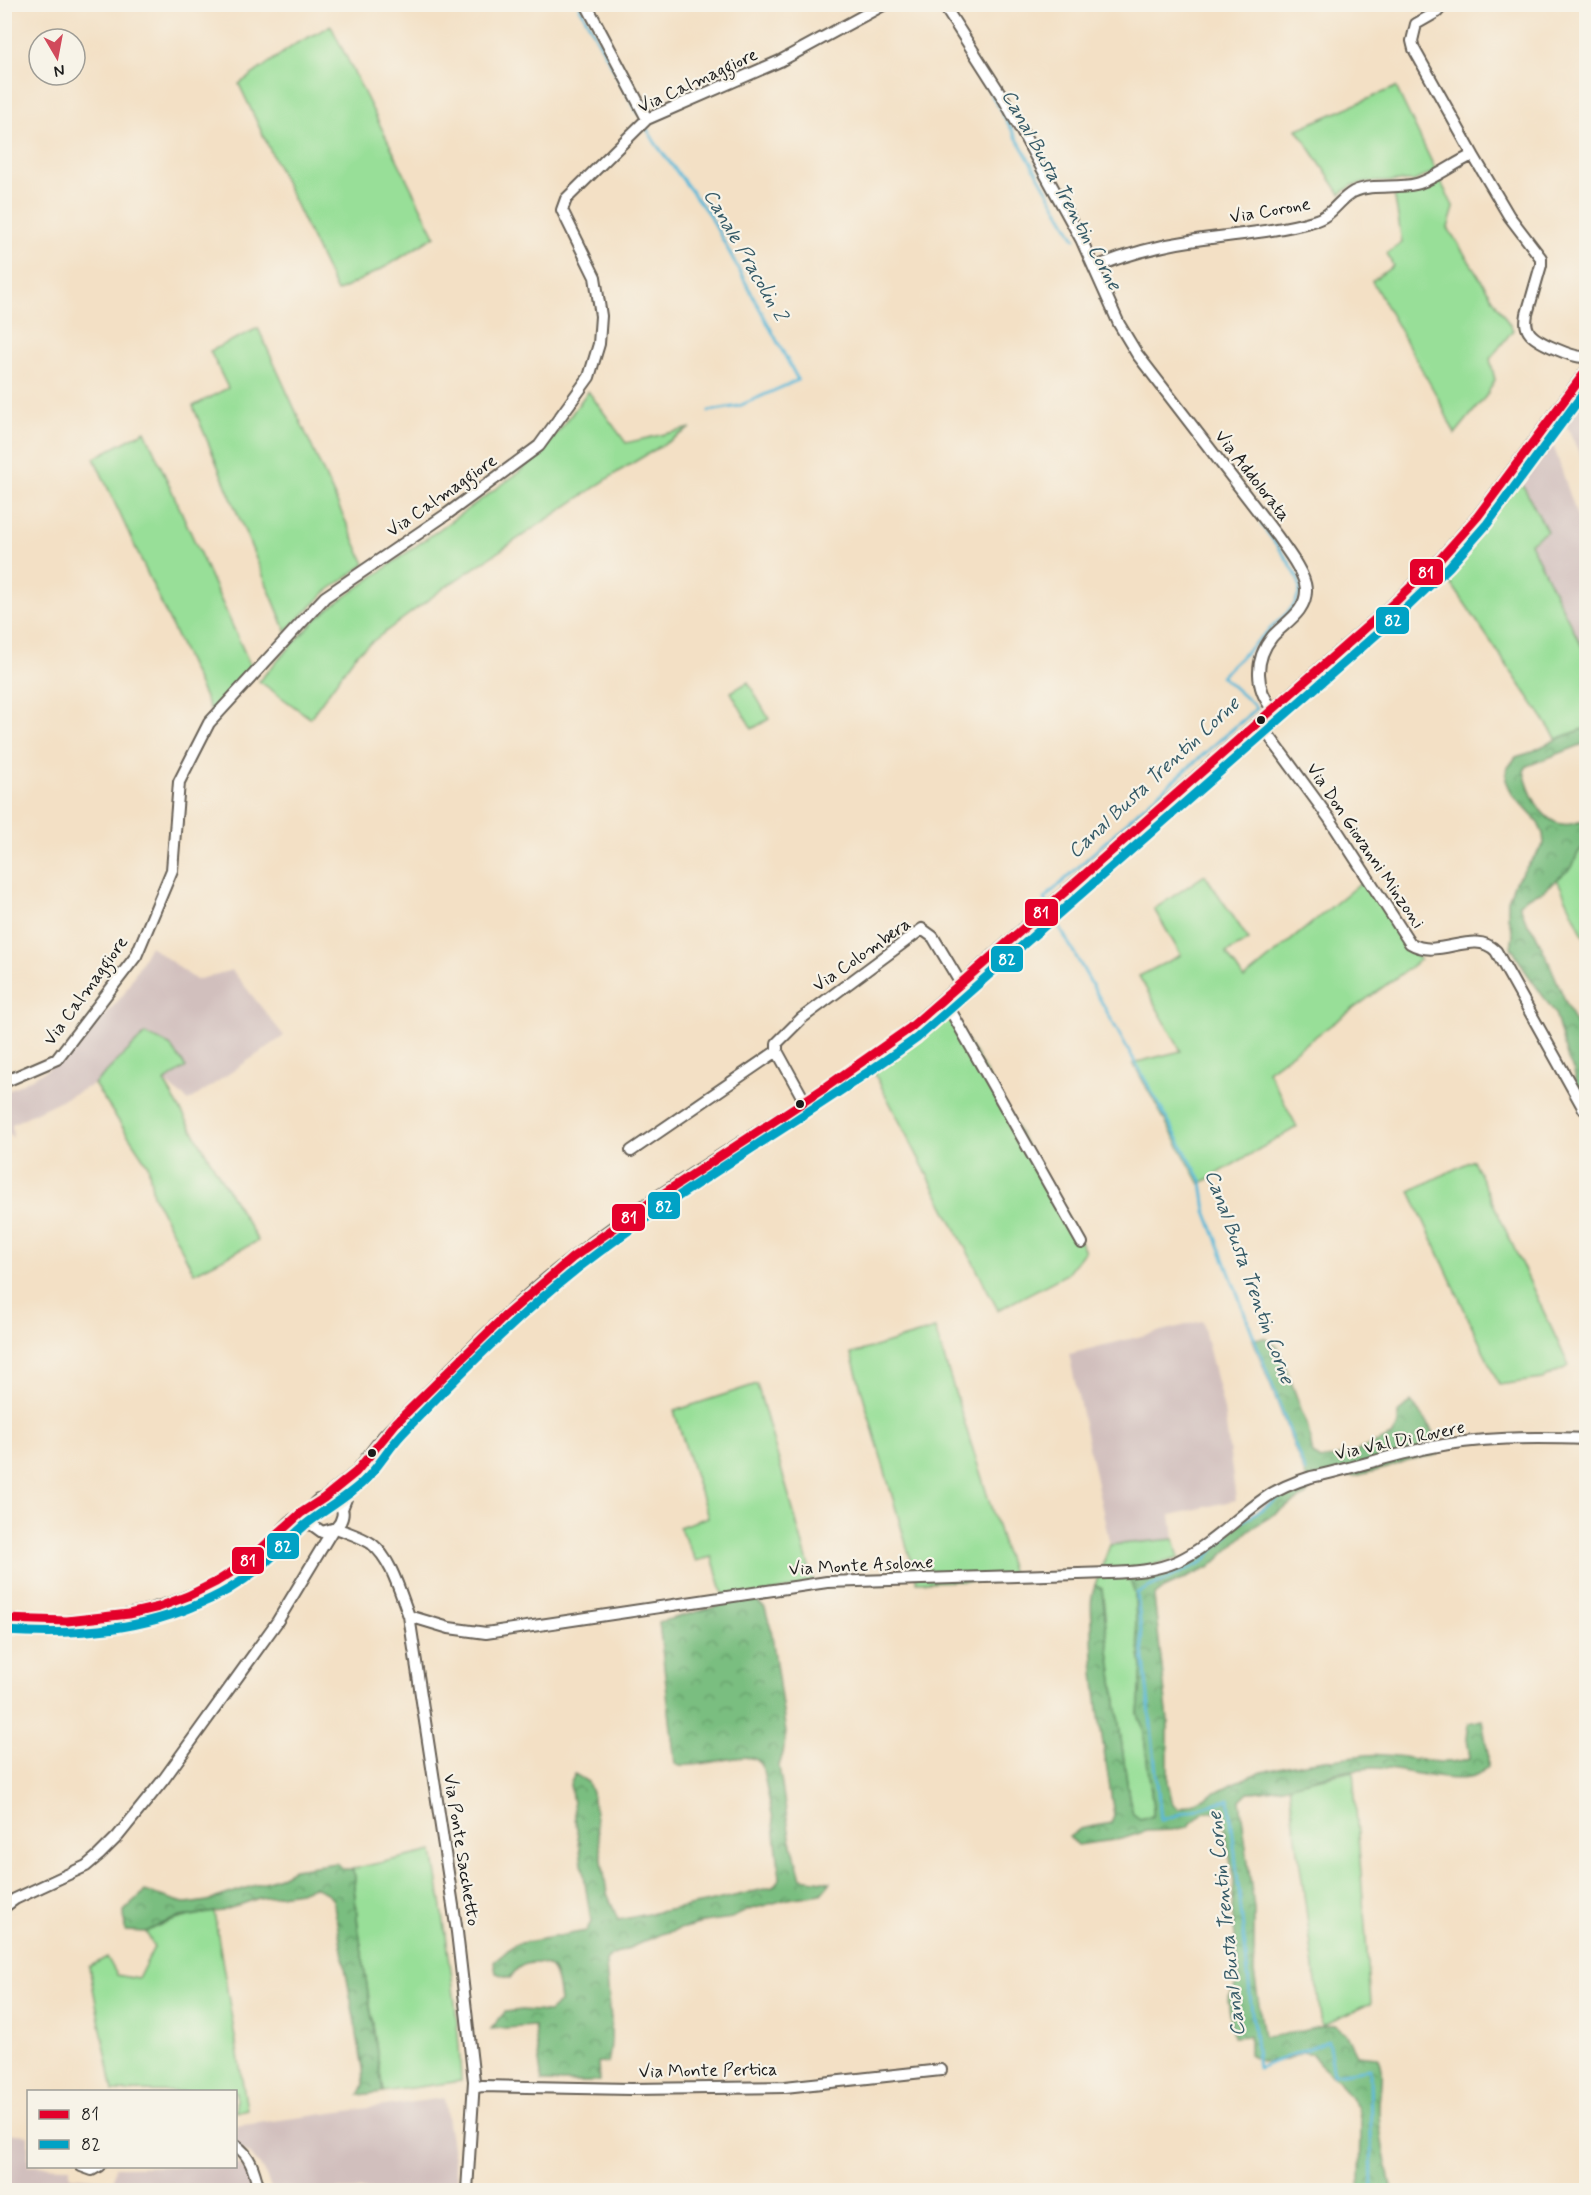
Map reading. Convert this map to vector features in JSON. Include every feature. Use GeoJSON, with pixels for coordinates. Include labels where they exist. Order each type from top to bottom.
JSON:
{"type":"FeatureCollection","features":[{"type":"Feature","properties":{"kind":"street"},"geometry":{"type":"LineString","coordinates":[[586,4],[647,119]]}},
{"type":"Feature","properties":{"kind":"street","name":"Via Calmaggiore"},"geometry":{"type":"LineString","coordinates":[[4,1082],[57,1059],[136,956],[172,870],[179,782],[209,723],[325,597],[447,514],[539,446],[589,377],[600,344],[601,316],[596,277],[562,210],[566,199],[647,119],[780,61],[885,4]]}},
{"type":"Feature","properties":{"kind":"street","name":"Via Addolorata"},"geometry":{"type":"LineString","coordinates":[[943,4],[1005,101],[1095,267],[1119,324],[1137,354],[1277,536],[1291,555],[1301,575],[1306,589],[1302,606],[1273,636],[1266,646],[1259,667],[1261,690],[1273,710]]}},
{"type":"Feature","properties":{"kind":"street"},"geometry":{"type":"LineString","coordinates":[[1444,4],[1437,12],[1416,24],[1412,41],[1414,49],[1509,216],[1541,258],[1527,314],[1527,329],[1534,338],[1571,356],[1586,355]]}},
{"type":"Feature","properties":{"kind":"street","name":"Via Corone"},"geometry":{"type":"LineString","coordinates":[[1095,267],[1120,257],[1168,245],[1259,232],[1315,221],[1328,216],[1340,202],[1354,192],[1420,183],[1473,155]]}},
{"type":"Feature","properties":{"kind":"street"},"geometry":{"type":"LineString","coordinates":[[4,1619],[61,1623],[84,1622],[154,1608],[177,1600],[223,1578],[259,1552],[295,1518],[356,1472],[396,1424],[551,1275],[630,1217],[876,1054],[944,999],[1273,710],[1419,579],[1459,538],[1513,471],[1587,371]]}},
{"type":"Feature","properties":{"kind":"street","name":"Via Don Giovanni Minzoni"},"geometry":{"type":"LineString","coordinates":[[1259,722],[1329,818],[1410,943],[1419,949],[1431,950],[1479,942],[1490,945],[1496,951],[1586,1111]]}},
{"type":"Feature","properties":{"kind":"street","name":"Via Colombera"},"geometry":{"type":"LineString","coordinates":[[631,1150],[777,1051],[777,1043],[802,1017],[922,928],[933,937],[961,984]]}},
{"type":"Feature","properties":{"kind":"street"},"geometry":{"type":"LineString","coordinates":[[944,999],[1082,1243]]}},
{"type":"Feature","properties":{"kind":"street"},"geometry":{"type":"LineString","coordinates":[[777,1051],[804,1102]]}},
{"type":"Feature","properties":{"kind":"street","name":"Via Val Di Rovere"},"geometry":{"type":"LineString","coordinates":[[1294,1482],[1427,1448],[1467,1442],[1505,1439],[1587,1439]]}},
{"type":"Feature","properties":{"kind":"street"},"geometry":{"type":"LineString","coordinates":[[4,1907],[86,1866],[118,1836],[164,1779],[277,1622],[337,1527],[356,1472]]}},
{"type":"Feature","properties":{"kind":"street","name":"Via Monte Asolone"},"geometry":{"type":"LineString","coordinates":[[409,1616],[449,1628],[486,1633],[827,1582],[1149,1570],[1190,1555],[1265,1498],[1294,1482]]}},
{"type":"Feature","properties":{"kind":"street"},"geometry":{"type":"LineString","coordinates":[[324,1497],[335,1500],[342,1509]]}},
{"type":"Feature","properties":{"kind":"street"},"geometry":{"type":"LineString","coordinates":[[309,1509],[321,1550]]}},
{"type":"Feature","properties":{"kind":"street"},"geometry":{"type":"LineString","coordinates":[[283,1531],[337,1527]]}},
{"type":"Feature","properties":{"kind":"street","name":"Via Ponte Sacchetto"},"geometry":{"type":"LineString","coordinates":[[337,1527],[370,1543],[381,1552],[409,1616],[457,1932],[474,2088],[467,2190]]}},
{"type":"Feature","properties":{"kind":"street","name":"Via Monte Pertica"},"geometry":{"type":"LineString","coordinates":[[474,2088],[482,2086],[631,2089],[785,2087],[941,2070]]}},
{"type":"Feature","properties":{"kind":"street"},"geometry":{"type":"LineString","coordinates":[[237,2147],[244,2151],[255,2174],[259,2190]]}},
{"type":"Feature","properties":{"kind":"shaded area"},"geometry":{"type":"Polygon","coordinates":[[[1586,385],[1586,469],[1563,417],[1586,385]]]}},
{"type":"Feature","properties":{"kind":"shaded area"},"geometry":{"type":"Polygon","coordinates":[[[1550,435],[1586,543],[1586,655],[1529,543],[1519,478],[1550,435]]]}},
{"type":"Feature","properties":{"kind":"shaded area"},"geometry":{"type":"Polygon","coordinates":[[[150,946],[196,980],[232,970],[284,1036],[189,1101],[164,1082],[186,1067],[145,1035],[94,1084],[12,1124],[13,1138],[5,1130],[4,1093],[43,1072],[69,1054],[85,1038],[123,995],[150,946]]]}},
{"type":"Feature","properties":{"kind":"shaded area"},"geometry":{"type":"Polygon","coordinates":[[[1202,1321],[1224,1410],[1236,1500],[1171,1515],[1174,1539],[1110,1545],[1069,1354],[1202,1321]]]}},
{"type":"Feature","properties":{"kind":"shaded area"},"geometry":{"type":"Polygon","coordinates":[[[444,2098],[459,2190],[272,2190],[259,2164],[237,2147],[237,2126],[444,2098]]]}},
{"type":"Feature","properties":{"kind":"shaded area"},"geometry":{"type":"Polygon","coordinates":[[[4,2133],[27,2135],[27,2168],[70,2168],[70,2176],[113,2180],[115,2168],[237,2168],[237,2163],[248,2173],[257,2190],[5,2190],[4,2133]]]}},
{"type":"Feature","properties":{"kind":"green space"},"geometry":{"type":"Polygon","coordinates":[[[331,26],[435,236],[389,265],[337,292],[239,84],[297,43],[331,26]]]}},
{"type":"Feature","properties":{"kind":"green space"},"geometry":{"type":"Polygon","coordinates":[[[1396,87],[1436,171],[1414,181],[1353,185],[1340,194],[1297,129],[1396,87]]]}},
{"type":"Feature","properties":{"kind":"green space"},"geometry":{"type":"Polygon","coordinates":[[[1439,178],[1454,208],[1448,228],[1513,330],[1490,359],[1495,380],[1486,396],[1455,434],[1438,398],[1372,281],[1393,266],[1387,253],[1402,243],[1394,192],[1416,189],[1439,178]]]}},
{"type":"Feature","properties":{"kind":"green space"},"geometry":{"type":"Polygon","coordinates":[[[258,328],[365,564],[326,592],[286,631],[193,406],[228,388],[210,351],[258,328]]]}},
{"type":"Feature","properties":{"kind":"green space"},"geometry":{"type":"Polygon","coordinates":[[[588,391],[626,443],[691,428],[621,470],[444,588],[357,653],[310,718],[259,681],[316,619],[518,473],[556,434],[588,391]]]}},
{"type":"Feature","properties":{"kind":"green space"},"geometry":{"type":"Polygon","coordinates":[[[145,431],[251,667],[212,713],[94,458],[145,431]]]}},
{"type":"Feature","properties":{"kind":"green space"},"geometry":{"type":"Polygon","coordinates":[[[1519,478],[1547,531],[1530,543],[1586,655],[1586,728],[1557,739],[1442,570],[1473,537],[1519,478]]]}},
{"type":"Feature","properties":{"kind":"green space"},"geometry":{"type":"Polygon","coordinates":[[[748,682],[769,719],[752,729],[731,692],[748,682]]]}},
{"type":"Feature","properties":{"kind":"green space"},"geometry":{"type":"Polygon","coordinates":[[[1586,728],[1586,743],[1527,766],[1524,771],[1536,804],[1547,817],[1554,822],[1565,824],[1586,820],[1586,843],[1578,853],[1572,867],[1543,891],[1528,897],[1519,904],[1548,960],[1573,1019],[1586,1040],[1586,1100],[1580,1104],[1574,1071],[1568,1060],[1555,1013],[1511,947],[1513,935],[1508,917],[1508,900],[1515,882],[1544,844],[1543,834],[1537,821],[1512,794],[1506,780],[1507,769],[1516,757],[1586,728]]]}},
{"type":"Feature","properties":{"kind":"green space"},"geometry":{"type":"Polygon","coordinates":[[[1586,843],[1586,941],[1557,879],[1572,867],[1578,853],[1586,843]]]}},
{"type":"Feature","properties":{"kind":"green space"},"geometry":{"type":"Polygon","coordinates":[[[1205,875],[1249,940],[1226,953],[1244,979],[1365,879],[1420,960],[1268,1071],[1297,1127],[1200,1184],[1133,1063],[1181,1051],[1139,976],[1181,955],[1154,909],[1205,875]]]}},
{"type":"Feature","properties":{"kind":"green space"},"geometry":{"type":"Polygon","coordinates":[[[942,1008],[975,1053],[1085,1251],[1067,1274],[998,1310],[870,1065],[942,1008]]]}},
{"type":"Feature","properties":{"kind":"green space"},"geometry":{"type":"Polygon","coordinates":[[[145,1034],[170,1045],[186,1067],[164,1082],[258,1241],[194,1273],[153,1195],[148,1165],[94,1084],[145,1034]]]}},
{"type":"Feature","properties":{"kind":"green space"},"geometry":{"type":"Polygon","coordinates":[[[1473,1160],[1569,1366],[1542,1379],[1499,1385],[1410,1191],[1473,1160]]]}},
{"type":"Feature","properties":{"kind":"green space"},"geometry":{"type":"Polygon","coordinates":[[[935,1329],[1014,1580],[917,1582],[851,1354],[935,1329]]]}},
{"type":"Feature","properties":{"kind":"green space"},"geometry":{"type":"Polygon","coordinates":[[[1264,1338],[1278,1346],[1308,1428],[1313,1455],[1321,1460],[1349,1454],[1392,1436],[1398,1426],[1398,1413],[1411,1401],[1445,1448],[1436,1455],[1408,1460],[1387,1468],[1355,1476],[1332,1476],[1315,1481],[1306,1495],[1250,1529],[1210,1567],[1164,1588],[1154,1596],[1168,1721],[1168,1782],[1173,1805],[1179,1809],[1253,1775],[1294,1765],[1379,1754],[1445,1762],[1470,1758],[1467,1738],[1469,1723],[1482,1720],[1488,1766],[1478,1775],[1456,1779],[1384,1769],[1357,1769],[1279,1788],[1248,1792],[1240,1800],[1254,1909],[1254,1972],[1264,2037],[1335,2025],[1346,2033],[1357,2055],[1377,2057],[1381,2069],[1379,2105],[1381,2132],[1392,2190],[1360,2190],[1361,2123],[1358,2108],[1339,2081],[1312,2054],[1303,2052],[1286,2060],[1263,2062],[1249,2054],[1249,2036],[1233,2037],[1228,1999],[1238,1981],[1239,1972],[1232,1911],[1234,1882],[1223,1817],[1214,1811],[1204,1812],[1187,1827],[1146,1831],[1122,1839],[1077,1845],[1069,1837],[1080,1829],[1111,1823],[1114,1815],[1094,1673],[1091,1606],[1095,1585],[1102,1589],[1129,1797],[1133,1814],[1140,1819],[1153,1816],[1153,1807],[1143,1728],[1138,1714],[1142,1667],[1136,1626],[1135,1594],[1129,1578],[1164,1572],[1184,1565],[1267,1505],[1308,1483],[1253,1339],[1264,1338]]]}},
{"type":"Feature","properties":{"kind":"green space"},"geometry":{"type":"Polygon","coordinates":[[[757,1384],[814,1584],[740,1598],[726,1604],[712,1557],[696,1561],[679,1527],[708,1517],[674,1411],[757,1384]]]}},
{"type":"Feature","properties":{"kind":"green space"},"geometry":{"type":"Polygon","coordinates":[[[1174,1539],[1179,1558],[1162,1563],[1125,1568],[1135,1594],[1136,1626],[1142,1667],[1138,1714],[1143,1728],[1153,1807],[1153,1816],[1140,1819],[1133,1814],[1129,1797],[1102,1589],[1095,1585],[1110,1545],[1174,1539]]]}},
{"type":"Feature","properties":{"kind":"green space"},"geometry":{"type":"Polygon","coordinates":[[[740,1598],[754,1600],[765,1608],[771,1629],[786,1733],[779,1766],[790,1837],[801,1878],[831,1882],[821,1894],[788,1899],[748,1910],[732,1918],[710,1921],[661,1934],[611,1956],[606,1961],[611,2025],[610,2050],[608,2063],[598,2062],[599,2082],[542,2082],[534,2026],[491,2029],[505,2012],[522,2010],[549,2012],[560,2002],[556,1976],[549,1966],[536,1963],[520,1967],[510,1978],[496,1973],[494,1962],[515,1944],[586,1931],[591,1922],[570,1784],[575,1774],[588,1782],[592,1793],[607,1893],[618,1920],[773,1887],[780,1878],[774,1824],[760,1762],[747,1757],[695,1765],[675,1764],[659,1622],[740,1598]]]}},
{"type":"Feature","properties":{"kind":"green space"},"geometry":{"type":"Polygon","coordinates":[[[1353,1771],[1371,2003],[1322,2026],[1289,1785],[1353,1771]]]}},
{"type":"Feature","properties":{"kind":"green space"},"geometry":{"type":"Polygon","coordinates":[[[433,1851],[454,1994],[461,2081],[383,2092],[358,1926],[355,1876],[352,1869],[433,1851]]]}},
{"type":"Feature","properties":{"kind":"green space"},"geometry":{"type":"Polygon","coordinates":[[[336,1863],[344,1869],[352,1869],[355,1876],[358,1926],[383,2092],[359,2095],[364,2085],[363,2068],[333,1900],[327,1893],[314,1887],[300,1892],[259,1898],[222,1911],[181,1917],[146,1932],[125,1931],[124,1911],[145,1891],[187,1904],[207,1901],[277,1878],[294,1869],[336,1863]]]}},
{"type":"Feature","properties":{"kind":"green space"},"geometry":{"type":"Polygon","coordinates":[[[214,1912],[247,2109],[237,2112],[237,2090],[113,2090],[89,1967],[107,1957],[117,1975],[138,1979],[154,1947],[146,1932],[163,1924],[214,1912]]]}},
{"type":"Feature","properties":{"kind":"waterway","name":"Canale Pracolin 2"},"geometry":{"type":"LineString","coordinates":[[578,4],[638,113]]}},
{"type":"Feature","properties":{"kind":"waterway","name":"Canal Busta Trentin Corne"},"geometry":{"type":"LineString","coordinates":[[964,47],[1075,239]]}},
{"type":"Feature","properties":{"kind":"waterway","name":"Canale Pracolin 2"},"geometry":{"type":"LineString","coordinates":[[644,124],[656,144],[710,216],[798,380],[739,406],[709,411]]}},
{"type":"Feature","properties":{"kind":"waterway","name":"Canal Busta Trentin Corne"},"geometry":{"type":"LineString","coordinates":[[1261,524],[1291,565],[1300,589],[1290,610],[1221,676],[1257,708],[1142,808],[1044,899],[1202,1182],[1206,1211],[1305,1472]]}},
{"type":"Feature","properties":{"kind":"waterway","name":"Canal Busta Trentin Corne"},"geometry":{"type":"LineString","coordinates":[[1243,1521],[1284,1495],[1308,1486]]}},
{"type":"Feature","properties":{"kind":"waterway","name":"Canal Busta Trentin Corne"},"geometry":{"type":"LineString","coordinates":[[1229,1533],[1203,1562],[1137,1593],[1161,1820],[1229,1799],[1258,2068],[1328,2041],[1334,2074],[1370,2069],[1372,2190]]}},
{"type":"Feature","properties":{"kind":"transit line","name":"81"},"geometry":{"type":"LineString","coordinates":[[4,1619],[67,1621],[129,1614],[159,1607],[188,1596],[243,1565],[301,1513],[356,1472],[396,1423],[504,1317],[572,1258],[655,1199],[826,1087],[910,1028],[1395,602],[1441,558],[1478,516],[1586,371]]}},
{"type":"Feature","properties":{"kind":"transit line","name":"82"},"geometry":{"type":"LineString","coordinates":[[4,1631],[76,1632],[146,1622],[211,1599],[256,1571],[305,1525],[363,1482],[402,1434],[444,1391],[509,1327],[555,1287],[619,1237],[661,1208],[833,1096],[917,1038],[1403,611],[1449,567],[1487,524],[1586,390]]}}]}
